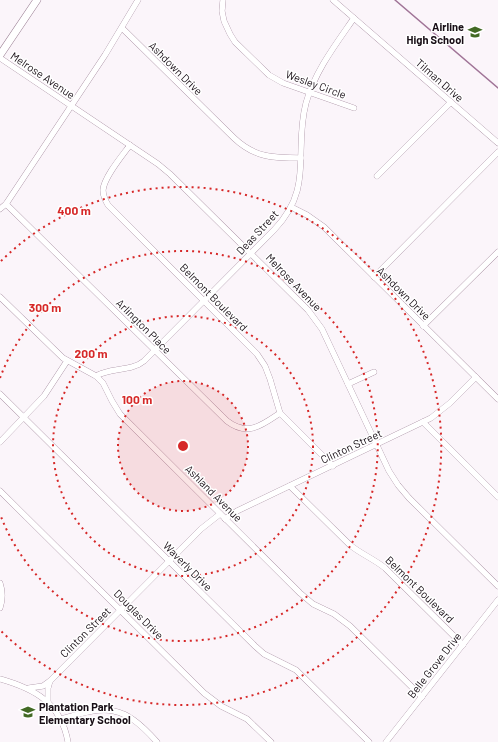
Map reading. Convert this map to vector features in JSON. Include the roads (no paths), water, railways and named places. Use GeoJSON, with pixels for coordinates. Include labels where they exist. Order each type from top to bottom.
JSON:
{"type":"FeatureCollection","features":[{"type":"Feature","properties":{"kind":"main road"},"geometry":{"type":"LineString","coordinates":[[0,55],[37,0]]}},
{"type":"Feature","properties":{"kind":"street"},"geometry":{"type":"LineString","coordinates":[[0,209],[6,204],[106,55],[138,0]]}},
{"type":"Feature","properties":{"kind":"street","name":"Wesley Circle"},"geometry":{"type":"LineString","coordinates":[[223,0],[222,11],[224,21],[230,34],[235,42],[264,71],[273,78],[354,108]]}},
{"type":"Feature","properties":{"kind":"street","name":"Tilman Drive"},"geometry":{"type":"LineString","coordinates":[[333,0],[498,143]]}},
{"type":"Feature","properties":{"kind":"street","name":"Deas Street"},"geometry":{"type":"LineString","coordinates":[[96,376],[104,372],[138,365],[144,361],[279,224],[291,207],[299,185],[302,125],[309,92],[322,66],[354,18]]}},
{"type":"Feature","properties":{"kind":"street","name":"Ashdown Drive"},"geometry":{"type":"LineString","coordinates":[[122,28],[244,147],[266,156],[301,158]]}},
{"type":"Feature","properties":{"kind":"street","name":"Melrose Avenue"},"geometry":{"type":"LineString","coordinates":[[0,58],[158,164],[177,179],[314,317],[322,329],[390,471],[403,491],[498,586]]}},
{"type":"Feature","properties":{"kind":"street"},"geometry":{"type":"LineString","coordinates":[[377,176],[451,102]]}},
{"type":"Feature","properties":{"kind":"street","name":"Belmont Boulevard"},"geometry":{"type":"LineString","coordinates":[[130,145],[106,181],[103,190],[105,199],[112,210],[252,348],[260,358],[270,379],[280,413],[333,466]]}},
{"type":"Feature","properties":{"kind":"street"},"geometry":{"type":"LineString","coordinates":[[374,277],[498,152]]}},
{"type":"Feature","properties":{"kind":"street","name":"Arlington Place"},"geometry":{"type":"LineString","coordinates":[[6,204],[223,418],[234,426],[243,429],[253,428],[280,413]]}},
{"type":"Feature","properties":{"kind":"street","name":"Ashdown Drive"},"geometry":{"type":"LineString","coordinates":[[291,207],[307,215],[324,227],[498,400]]}},
{"type":"Feature","properties":{"kind":"street"},"geometry":{"type":"LineString","coordinates":[[423,326],[498,252]]}},
{"type":"Feature","properties":{"kind":"street","name":"Ashland Avenue"},"geometry":{"type":"LineString","coordinates":[[0,297],[67,361],[96,376],[103,384],[120,414],[300,594],[313,604],[345,621],[422,697]]}},
{"type":"Feature","properties":{"kind":"street"},"geometry":{"type":"LineString","coordinates":[[0,442],[44,396],[67,361]]}},
{"type":"Feature","properties":{"kind":"street"},"geometry":{"type":"LineString","coordinates":[[348,384],[374,372]]}},
{"type":"Feature","properties":{"kind":"street","name":"Clinton Street"},"geometry":{"type":"LineString","coordinates":[[225,519],[237,511],[423,422],[440,412],[476,378]]}},
{"type":"Feature","properties":{"kind":"street","name":"Waverly Drive"},"geometry":{"type":"LineString","coordinates":[[0,394],[255,646],[264,654],[296,670],[369,742]]}},
{"type":"Feature","properties":{"kind":"street"},"geometry":{"type":"LineString","coordinates":[[423,422],[498,497]]}},
{"type":"Feature","properties":{"kind":"street","name":"Belmont Boulevard"},"geometry":{"type":"LineString","coordinates":[[290,486],[350,545],[385,568],[462,645]]}},
{"type":"Feature","properties":{"kind":"street","name":"Douglas Drive"},"geometry":{"type":"LineString","coordinates":[[0,491],[209,698],[247,719],[271,742]]}},
{"type":"Feature","properties":{"kind":"street","name":"Clinton Street"},"geometry":{"type":"LineString","coordinates":[[29,688],[43,686],[50,681],[201,529],[220,514]]}},
{"type":"Feature","properties":{"kind":"street"},"geometry":{"type":"LineString","coordinates":[[0,583],[3,594],[0,608]]}},
{"type":"Feature","properties":{"kind":"street","name":"Belle Grove Drive"},"geometry":{"type":"LineString","coordinates":[[386,742],[498,600]]}},
{"type":"Feature","properties":{"kind":"street"},"geometry":{"type":"LineString","coordinates":[[0,679],[29,688],[48,702],[61,719],[68,742]]}},
{"type":"Feature","properties":{"kind":"street"},"geometry":{"type":"LineString","coordinates":[[48,702],[48,688],[50,681]]}},
{"type":"Feature","properties":{"kind":"street"},"geometry":{"type":"LineString","coordinates":[[61,719],[90,710],[118,712],[129,716],[140,724],[157,742]]}},
{"type":"Feature","properties":{"kind":"waterway"},"geometry":{"type":"LineString","coordinates":[[395,0],[498,88]]}},
{"type":"Feature","properties":{"kind":"place","name":"Airline High School"},"geometry":{"type":"Point","coordinates":[475,32]}},
{"type":"Feature","properties":{"kind":"place","name":"Plantation Park Elementary School"},"geometry":{"type":"Point","coordinates":[28,712]}}]}
